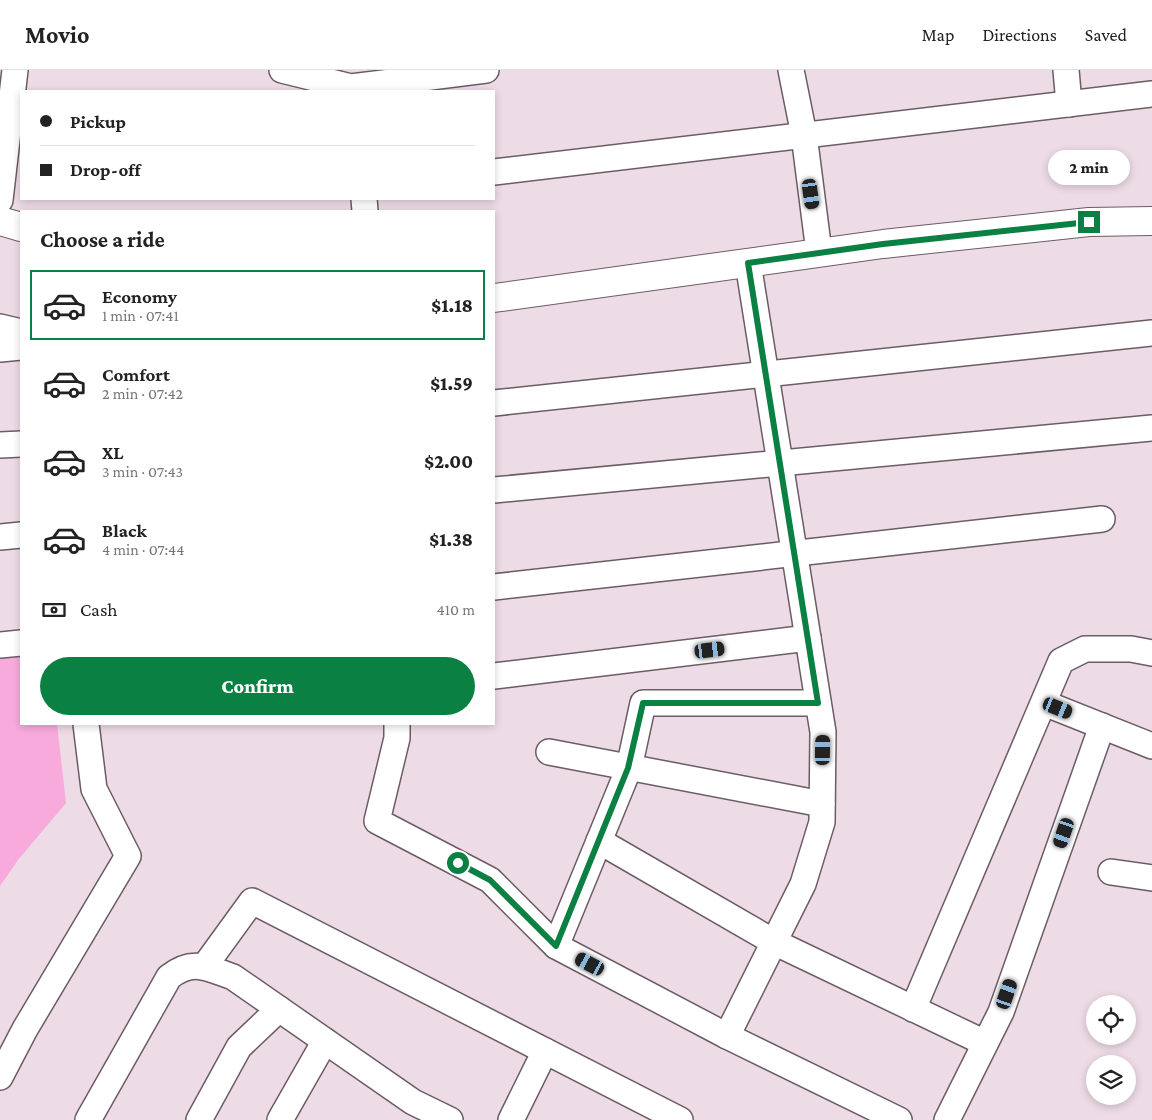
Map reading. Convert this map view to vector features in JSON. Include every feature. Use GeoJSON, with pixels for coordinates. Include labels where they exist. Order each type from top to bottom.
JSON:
{"type":"FeatureCollection","features":[{"type":"Feature","properties":{"kind":"street"},"geometry":{"type":"LineString","coordinates":[[0,200],[15,70]]}},
{"type":"Feature","properties":{"kind":"street"},"geometry":{"type":"LineString","coordinates":[[282,70],[351,83],[486,70]]}},
{"type":"Feature","properties":{"kind":"street"},"geometry":{"type":"LineString","coordinates":[[791,70],[804,135],[819,252]]}},
{"type":"Feature","properties":{"kind":"street"},"geometry":{"type":"LineString","coordinates":[[1066,70],[1069,104]]}},
{"type":"Feature","properties":{"kind":"street"},"geometry":{"type":"LineString","coordinates":[[495,172],[1152,94]]}},
{"type":"Feature","properties":{"kind":"street"},"geometry":{"type":"LineString","coordinates":[[495,298],[883,244],[1089,222],[1152,220]]}},
{"type":"Feature","properties":{"kind":"street"},"geometry":{"type":"LineString","coordinates":[[0,221],[20,227]]}},
{"type":"Feature","properties":{"kind":"street"},"geometry":{"type":"LineString","coordinates":[[727,1036],[803,884],[822,822],[823,732],[748,263]]}},
{"type":"Feature","properties":{"kind":"street"},"geometry":{"type":"LineString","coordinates":[[0,328],[20,332]]}},
{"type":"Feature","properties":{"kind":"street"},"geometry":{"type":"LineString","coordinates":[[495,403],[1152,333]]}},
{"type":"Feature","properties":{"kind":"street"},"geometry":{"type":"LineString","coordinates":[[0,350],[20,348]]}},
{"type":"Feature","properties":{"kind":"street"},"geometry":{"type":"LineString","coordinates":[[495,490],[1152,428]]}},
{"type":"Feature","properties":{"kind":"street"},"geometry":{"type":"LineString","coordinates":[[0,445],[20,444]]}},
{"type":"Feature","properties":{"kind":"street"},"geometry":{"type":"LineString","coordinates":[[495,587],[794,555],[1102,519]]}},
{"type":"Feature","properties":{"kind":"street"},"geometry":{"type":"LineString","coordinates":[[0,537],[20,535]]}},
{"type":"Feature","properties":{"kind":"street"},"geometry":{"type":"LineString","coordinates":[[495,676],[808,638]]}},
{"type":"Feature","properties":{"kind":"street"},"geometry":{"type":"LineString","coordinates":[[0,644],[20,643]]}},
{"type":"Feature","properties":{"kind":"street"},"geometry":{"type":"LineString","coordinates":[[913,1008],[1061,661],[1085,649],[1131,649],[1152,653]]}},
{"type":"Feature","properties":{"kind":"street"},"geometry":{"type":"LineString","coordinates":[[1044,702],[1152,746]]}},
{"type":"Feature","properties":{"kind":"street"},"geometry":{"type":"LineString","coordinates":[[556,946],[628,768],[643,703],[818,703]]}},
{"type":"Feature","properties":{"kind":"street"},"geometry":{"type":"LineString","coordinates":[[0,1076],[25,1029],[128,856],[94,789],[89,725]]}},
{"type":"Feature","properties":{"kind":"street"},"geometry":{"type":"LineString","coordinates":[[396,725],[397,738],[377,821],[490,880],[556,946],[727,1036],[899,1120]]}},
{"type":"Feature","properties":{"kind":"street"},"geometry":{"type":"LineString","coordinates":[[947,1120],[1001,1012],[1102,726]]}},
{"type":"Feature","properties":{"kind":"street"},"geometry":{"type":"LineString","coordinates":[[549,752],[822,804]]}},
{"type":"Feature","properties":{"kind":"street"},"geometry":{"type":"LineString","coordinates":[[599,841],[774,942],[985,1043]]}},
{"type":"Feature","properties":{"kind":"street"},"geometry":{"type":"LineString","coordinates":[[1111,872],[1152,878]]}},
{"type":"Feature","properties":{"kind":"street"},"geometry":{"type":"LineString","coordinates":[[204,967],[252,901],[680,1120]]}},
{"type":"Feature","properties":{"kind":"street"},"geometry":{"type":"LineString","coordinates":[[88,1120],[169,977],[180,968],[195,965],[233,978],[413,1102],[450,1120]]}},
{"type":"Feature","properties":{"kind":"street"},"geometry":{"type":"LineString","coordinates":[[199,1120],[239,1047],[279,1009]]}},
{"type":"Feature","properties":{"kind":"street"},"geometry":{"type":"LineString","coordinates":[[280,1120],[325,1041]]}},
{"type":"Feature","properties":{"kind":"street"},"geometry":{"type":"LineString","coordinates":[[511,1120],[545,1051]]}},
{"type":"Feature","properties":{"kind":"shaded area"},"geometry":{"type":"Polygon","coordinates":[[[20,654],[20,725],[57,725],[66,803],[18,860],[0,886],[0,656],[20,654]]]}},
{"type":"Feature","properties":{"kind":"route"},"geometry":{"type":"LineString","coordinates":[[458,863],[490,880],[556,946],[628,768],[643,703],[818,703],[748,263],[883,244],[1089,222]]}}]}
